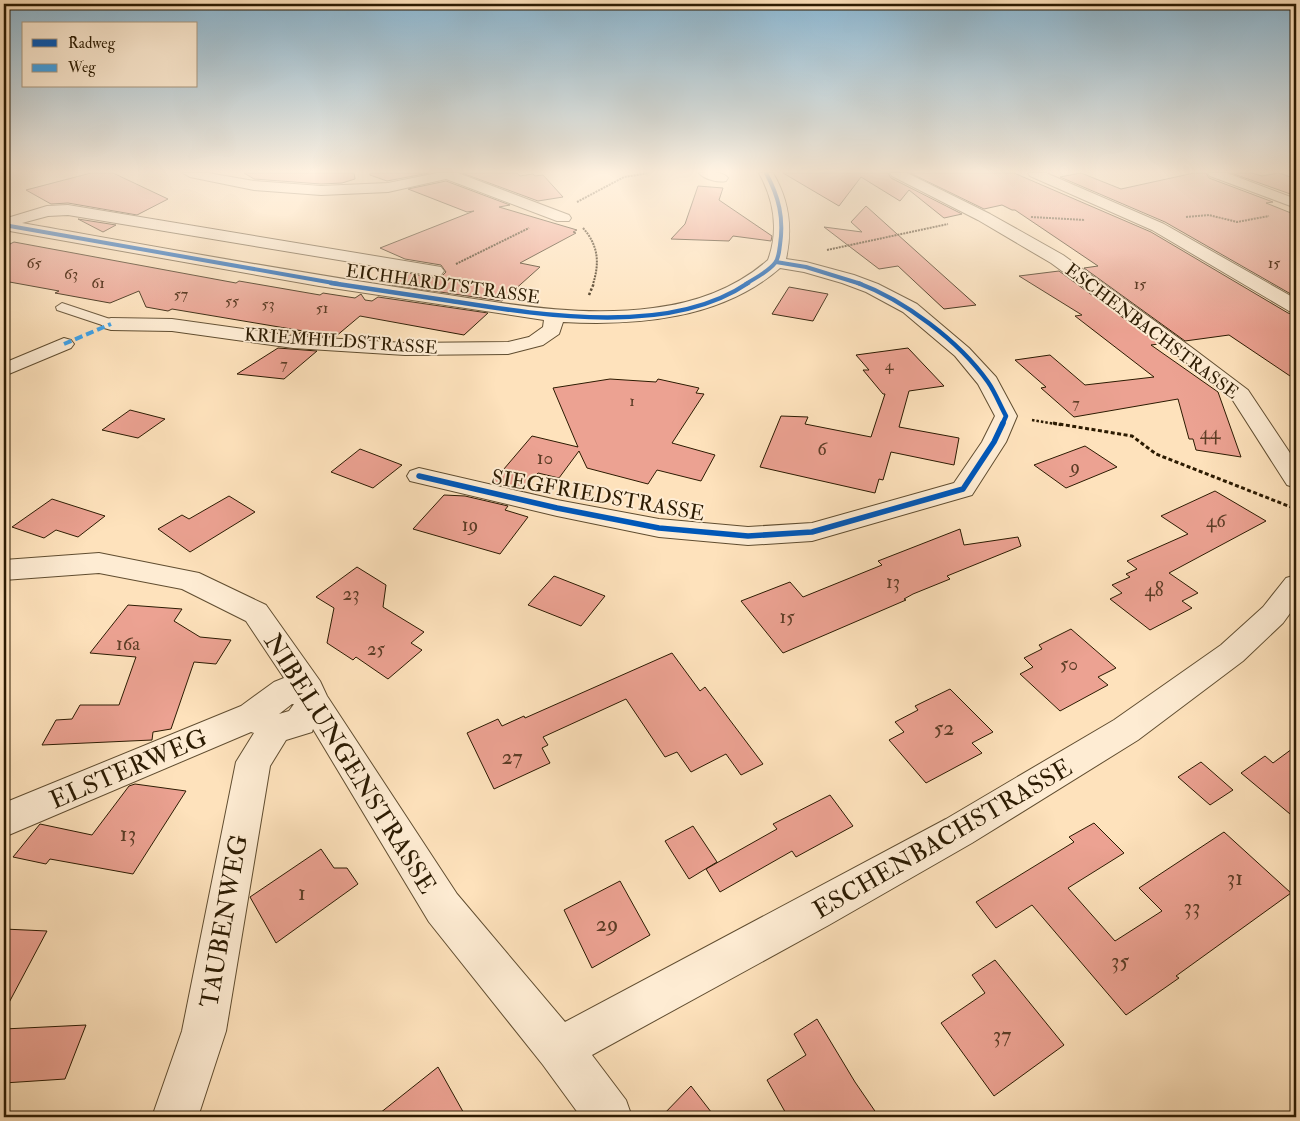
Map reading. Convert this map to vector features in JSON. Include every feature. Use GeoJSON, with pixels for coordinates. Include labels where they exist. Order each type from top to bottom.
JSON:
{"type":"FeatureCollection","features":[{"type":"Feature","properties":{"kind":"street","name":"EICHHARDTSTRASSE"},"geometry":{"type":"LineString","coordinates":[[11,225],[375,290],[580,317],[659,312],[693,306],[724,297],[751,282],[776,262]]}},
{"type":"Feature","properties":{"kind":"street"},"geometry":{"type":"LineString","coordinates":[[160,225],[435,271]]}},
{"type":"Feature","properties":{"kind":"street"},"geometry":{"type":"LineString","coordinates":[[783,225],[776,262],[806,267],[848,279],[872,288],[910,308],[962,352],[988,382],[1006,416]]}},
{"type":"Feature","properties":{"kind":"street","name":"ESCHENBACHSTRASSE"},"geometry":{"type":"LineString","coordinates":[[998,225],[1057,259],[1184,351],[1240,395],[1296,480]]}},
{"type":"Feature","properties":{"kind":"street"},"geometry":{"type":"LineString","coordinates":[[1155,225],[1206,253],[1296,307]]}},
{"type":"Feature","properties":{"kind":"street","name":"KRIEMHILDSTRASSE"},"geometry":{"type":"LineString","coordinates":[[111,324],[172,325],[293,342],[404,349],[508,348],[536,341],[552,330],[555,315]]}},
{"type":"Feature","properties":{"kind":"street"},"geometry":{"type":"LineString","coordinates":[[4,370],[64,344]]}},
{"type":"Feature","properties":{"kind":"street","name":"SIEGFRIEDSTRASSE"},"geometry":{"type":"LineString","coordinates":[[419,476],[556,508],[659,528],[748,536],[812,532],[963,489],[994,442],[1006,416]]}},
{"type":"Feature","properties":{"kind":"street","name":"NIBELUNGENSTRASSE"},"geometry":{"type":"LineString","coordinates":[[4,570],[99,564],[189,580],[256,613],[311,695],[443,908],[559,1049],[609,1117]]}},
{"type":"Feature","properties":{"kind":"street","name":"ESCHENBACHSTRASSE"},"geometry":{"type":"LineString","coordinates":[[559,1049],[816,911],[950,836],[1126,730],[1232,653],[1273,615],[1296,585]]}},
{"type":"Feature","properties":{"kind":"street","name":"ELSTERWEG"},"geometry":{"type":"LineString","coordinates":[[4,820],[264,722],[300,722],[311,695]]}},
{"type":"Feature","properties":{"kind":"street","name":"TAUBENWEG"},"geometry":{"type":"LineString","coordinates":[[175,1117],[204,1031],[252,762],[264,722]]}},
{"type":"Feature","properties":{"kind":"lane"},"geometry":{"type":"LineString","coordinates":[[62,307],[111,324]]}},
{"type":"Feature","properties":{"kind":"path"},"geometry":{"type":"LineString","coordinates":[[579,225],[593,238],[598,262],[594,284],[580,317]]}},
{"type":"Feature","properties":{"kind":"path"},"geometry":{"type":"LineString","coordinates":[[1006,416],[1132,436],[1156,454],[1296,509]]}},
{"type":"Feature","properties":{"kind":"building"},"geometry":{"type":"Polygon","coordinates":[[[90,225],[115,225],[103,232],[90,225]]]}},
{"type":"Feature","properties":{"kind":"building"},"geometry":{"type":"Polygon","coordinates":[[[438,225],[561,225],[577,230],[573,232],[576,233],[520,263],[540,267],[502,301],[392,285],[407,273],[435,278],[441,277],[446,272],[441,265],[405,259],[380,248],[438,225]]]}},
{"type":"Feature","properties":{"kind":"building"},"geometry":{"type":"Polygon","coordinates":[[[684,225],[756,225],[772,236],[771,241],[733,236],[729,241],[671,239],[684,225]]]}},
{"type":"Feature","properties":{"kind":"building"},"geometry":{"type":"Polygon","coordinates":[[[855,225],[887,225],[976,305],[944,309],[898,266],[879,269],[824,227],[862,232],[855,225]]]}},
{"type":"Feature","properties":{"kind":"building"},"geometry":{"type":"Polygon","coordinates":[[[1038,225],[1135,225],[1151,232],[1288,313],[1296,315],[1296,380],[1229,335],[1185,341],[1084,268],[1098,266],[1038,225]]]}},
{"type":"Feature","properties":{"kind":"building"},"geometry":{"type":"Polygon","coordinates":[[[1171,225],[1296,225],[1296,297],[1171,225]]]}},
{"type":"Feature","properties":{"kind":"building"},"geometry":{"type":"Polygon","coordinates":[[[14,242],[236,283],[239,281],[320,295],[323,293],[355,298],[361,294],[365,300],[372,301],[378,297],[488,313],[464,335],[360,316],[335,337],[298,334],[303,331],[172,309],[168,311],[146,307],[139,291],[110,303],[4,281],[4,247],[14,242]]]}},
{"type":"Feature","properties":{"kind":"building"},"geometry":{"type":"Polygon","coordinates":[[[1059,271],[1159,344],[1151,345],[1218,392],[1241,457],[1196,450],[1193,439],[1189,439],[1178,399],[1074,417],[1041,388],[1046,387],[1015,360],[1050,355],[1085,385],[1154,377],[1075,316],[1082,315],[1019,276],[1059,271]]]}},
{"type":"Feature","properties":{"kind":"building"},"geometry":{"type":"Polygon","coordinates":[[[789,287],[828,294],[813,321],[772,314],[789,287]]]}},
{"type":"Feature","properties":{"kind":"building"},"geometry":{"type":"Polygon","coordinates":[[[278,348],[317,351],[284,379],[237,374],[278,348]]]}},
{"type":"Feature","properties":{"kind":"building"},"geometry":{"type":"Polygon","coordinates":[[[908,348],[944,386],[909,391],[899,427],[959,438],[954,465],[891,452],[883,480],[879,479],[875,493],[760,467],[781,416],[808,417],[805,424],[871,437],[885,394],[863,370],[869,370],[856,355],[908,348]]]}},
{"type":"Feature","properties":{"kind":"building"},"geometry":{"type":"Polygon","coordinates":[[[610,379],[656,382],[658,379],[699,388],[696,393],[704,394],[672,443],[715,455],[701,481],[657,470],[648,484],[587,468],[579,451],[559,478],[538,473],[523,490],[492,483],[532,436],[578,447],[553,388],[610,379]]]}},
{"type":"Feature","properties":{"kind":"building"},"geometry":{"type":"Polygon","coordinates":[[[130,410],[165,419],[138,438],[102,430],[130,410]]]}},
{"type":"Feature","properties":{"kind":"building"},"geometry":{"type":"Polygon","coordinates":[[[1085,446],[1117,467],[1066,488],[1034,465],[1085,446]]]}},
{"type":"Feature","properties":{"kind":"building"},"geometry":{"type":"Polygon","coordinates":[[[360,449],[402,465],[373,488],[331,472],[360,449]]]}},
{"type":"Feature","properties":{"kind":"building"},"geometry":{"type":"Polygon","coordinates":[[[1215,491],[1266,521],[1169,573],[1198,593],[1182,601],[1192,608],[1150,630],[1110,599],[1122,593],[1112,585],[1130,577],[1126,574],[1137,569],[1127,561],[1188,534],[1161,516],[1215,491]]]}},
{"type":"Feature","properties":{"kind":"building"},"geometry":{"type":"Polygon","coordinates":[[[444,495],[465,496],[508,506],[505,510],[528,517],[500,554],[413,529],[444,495]]]}},
{"type":"Feature","properties":{"kind":"building"},"geometry":{"type":"Polygon","coordinates":[[[229,496],[255,512],[190,552],[158,529],[182,515],[189,519],[229,496]]]}},
{"type":"Feature","properties":{"kind":"building"},"geometry":{"type":"Polygon","coordinates":[[[52,499],[105,516],[78,537],[56,530],[44,538],[12,527],[52,499]]]}},
{"type":"Feature","properties":{"kind":"building"},"geometry":{"type":"Polygon","coordinates":[[[960,529],[964,545],[1018,537],[1021,546],[947,576],[950,579],[913,594],[904,599],[906,600],[783,653],[741,601],[790,582],[803,597],[882,565],[878,561],[960,529]]]}},
{"type":"Feature","properties":{"kind":"building"},"geometry":{"type":"Polygon","coordinates":[[[357,567],[386,585],[383,607],[424,632],[411,643],[422,650],[388,679],[356,657],[353,660],[327,643],[334,608],[316,597],[357,567]]]}},
{"type":"Feature","properties":{"kind":"building"},"geometry":{"type":"Polygon","coordinates":[[[554,576],[605,596],[581,626],[528,605],[554,576]]]}},
{"type":"Feature","properties":{"kind":"building"},"geometry":{"type":"Polygon","coordinates":[[[128,605],[182,609],[174,621],[200,637],[231,640],[216,664],[194,662],[171,729],[153,732],[152,740],[42,745],[56,720],[72,719],[80,705],[119,705],[136,657],[90,653],[128,605]]]}},
{"type":"Feature","properties":{"kind":"building"},"geometry":{"type":"Polygon","coordinates":[[[1071,629],[1116,668],[1098,677],[1108,685],[1060,711],[1020,674],[1033,667],[1024,658],[1042,649],[1039,645],[1071,629]]]}},
{"type":"Feature","properties":{"kind":"building"},"geometry":{"type":"Polygon","coordinates":[[[672,653],[700,691],[705,687],[763,764],[741,775],[726,754],[691,772],[677,752],[665,757],[626,699],[543,737],[548,745],[542,748],[550,763],[494,789],[467,733],[498,719],[502,726],[524,716],[525,718],[672,653]]]}},
{"type":"Feature","properties":{"kind":"building"},"geometry":{"type":"Polygon","coordinates":[[[950,689],[993,732],[972,743],[982,753],[926,783],[889,740],[904,732],[895,722],[918,710],[915,706],[950,689]]]}},
{"type":"Feature","properties":{"kind":"building"},"geometry":{"type":"Polygon","coordinates":[[[1296,746],[1296,819],[1241,773],[1265,756],[1273,763],[1296,746]]]}},
{"type":"Feature","properties":{"kind":"building"},"geometry":{"type":"Polygon","coordinates":[[[1201,762],[1233,790],[1210,805],[1178,777],[1201,762]]]}},
{"type":"Feature","properties":{"kind":"building"},"geometry":{"type":"Polygon","coordinates":[[[135,784],[186,791],[133,874],[50,859],[46,864],[13,857],[40,824],[92,835],[129,786],[135,784]]]}},
{"type":"Feature","properties":{"kind":"building"},"geometry":{"type":"Polygon","coordinates":[[[830,795],[853,826],[796,857],[792,851],[720,892],[706,869],[777,829],[773,824],[830,795]]]}},
{"type":"Feature","properties":{"kind":"building"},"geometry":{"type":"Polygon","coordinates":[[[1094,823],[1124,853],[1068,888],[1115,941],[1162,911],[1139,888],[1224,832],[1291,893],[1176,976],[1179,978],[1126,1015],[1032,905],[996,928],[976,902],[1074,842],[1069,837],[1094,823]]]}},
{"type":"Feature","properties":{"kind":"building"},"geometry":{"type":"Polygon","coordinates":[[[693,826],[717,862],[689,879],[665,841],[693,826]]]}},
{"type":"Feature","properties":{"kind":"building"},"geometry":{"type":"Polygon","coordinates":[[[321,849],[334,868],[347,868],[358,884],[276,943],[250,897],[321,849]]]}},
{"type":"Feature","properties":{"kind":"building"},"geometry":{"type":"Polygon","coordinates":[[[620,881],[650,935],[592,968],[564,910],[620,881]]]}},
{"type":"Feature","properties":{"kind":"building"},"geometry":{"type":"Polygon","coordinates":[[[4,929],[47,931],[4,1012],[4,929]]]}},
{"type":"Feature","properties":{"kind":"building"},"geometry":{"type":"Polygon","coordinates":[[[995,960],[1064,1045],[994,1096],[941,1023],[985,993],[972,975],[995,960]]]}},
{"type":"Feature","properties":{"kind":"building"},"geometry":{"type":"Polygon","coordinates":[[[817,1019],[855,1082],[879,1117],[788,1117],[767,1080],[806,1055],[794,1034],[817,1019]]]}},
{"type":"Feature","properties":{"kind":"building"},"geometry":{"type":"Polygon","coordinates":[[[86,1025],[65,1079],[4,1083],[4,1029],[86,1025]]]}},
{"type":"Feature","properties":{"kind":"building"},"geometry":{"type":"Polygon","coordinates":[[[438,1067],[466,1117],[375,1117],[438,1067]]]}},
{"type":"Feature","properties":{"kind":"building"},"geometry":{"type":"Polygon","coordinates":[[[691,1086],[715,1117],[661,1117],[691,1086]]]}},
{"type":"Feature","properties":{"kind":"marked path"},"geometry":{"type":"LineString","coordinates":[[64,344],[111,324]]}},
{"type":"Feature","properties":{"kind":"cycle path"},"geometry":{"type":"LineString","coordinates":[[6,225],[319,281],[502,309],[580,317],[652,314],[699,305],[721,297],[742,286],[775,263],[778,258],[782,225]]}},
{"type":"Feature","properties":{"kind":"cycle path"},"geometry":{"type":"LineString","coordinates":[[419,476],[557,508],[659,528],[748,536],[812,532],[963,489],[994,442],[1006,416],[988,382],[962,352],[910,308],[872,288],[848,279],[806,267],[776,262]]}}]}
